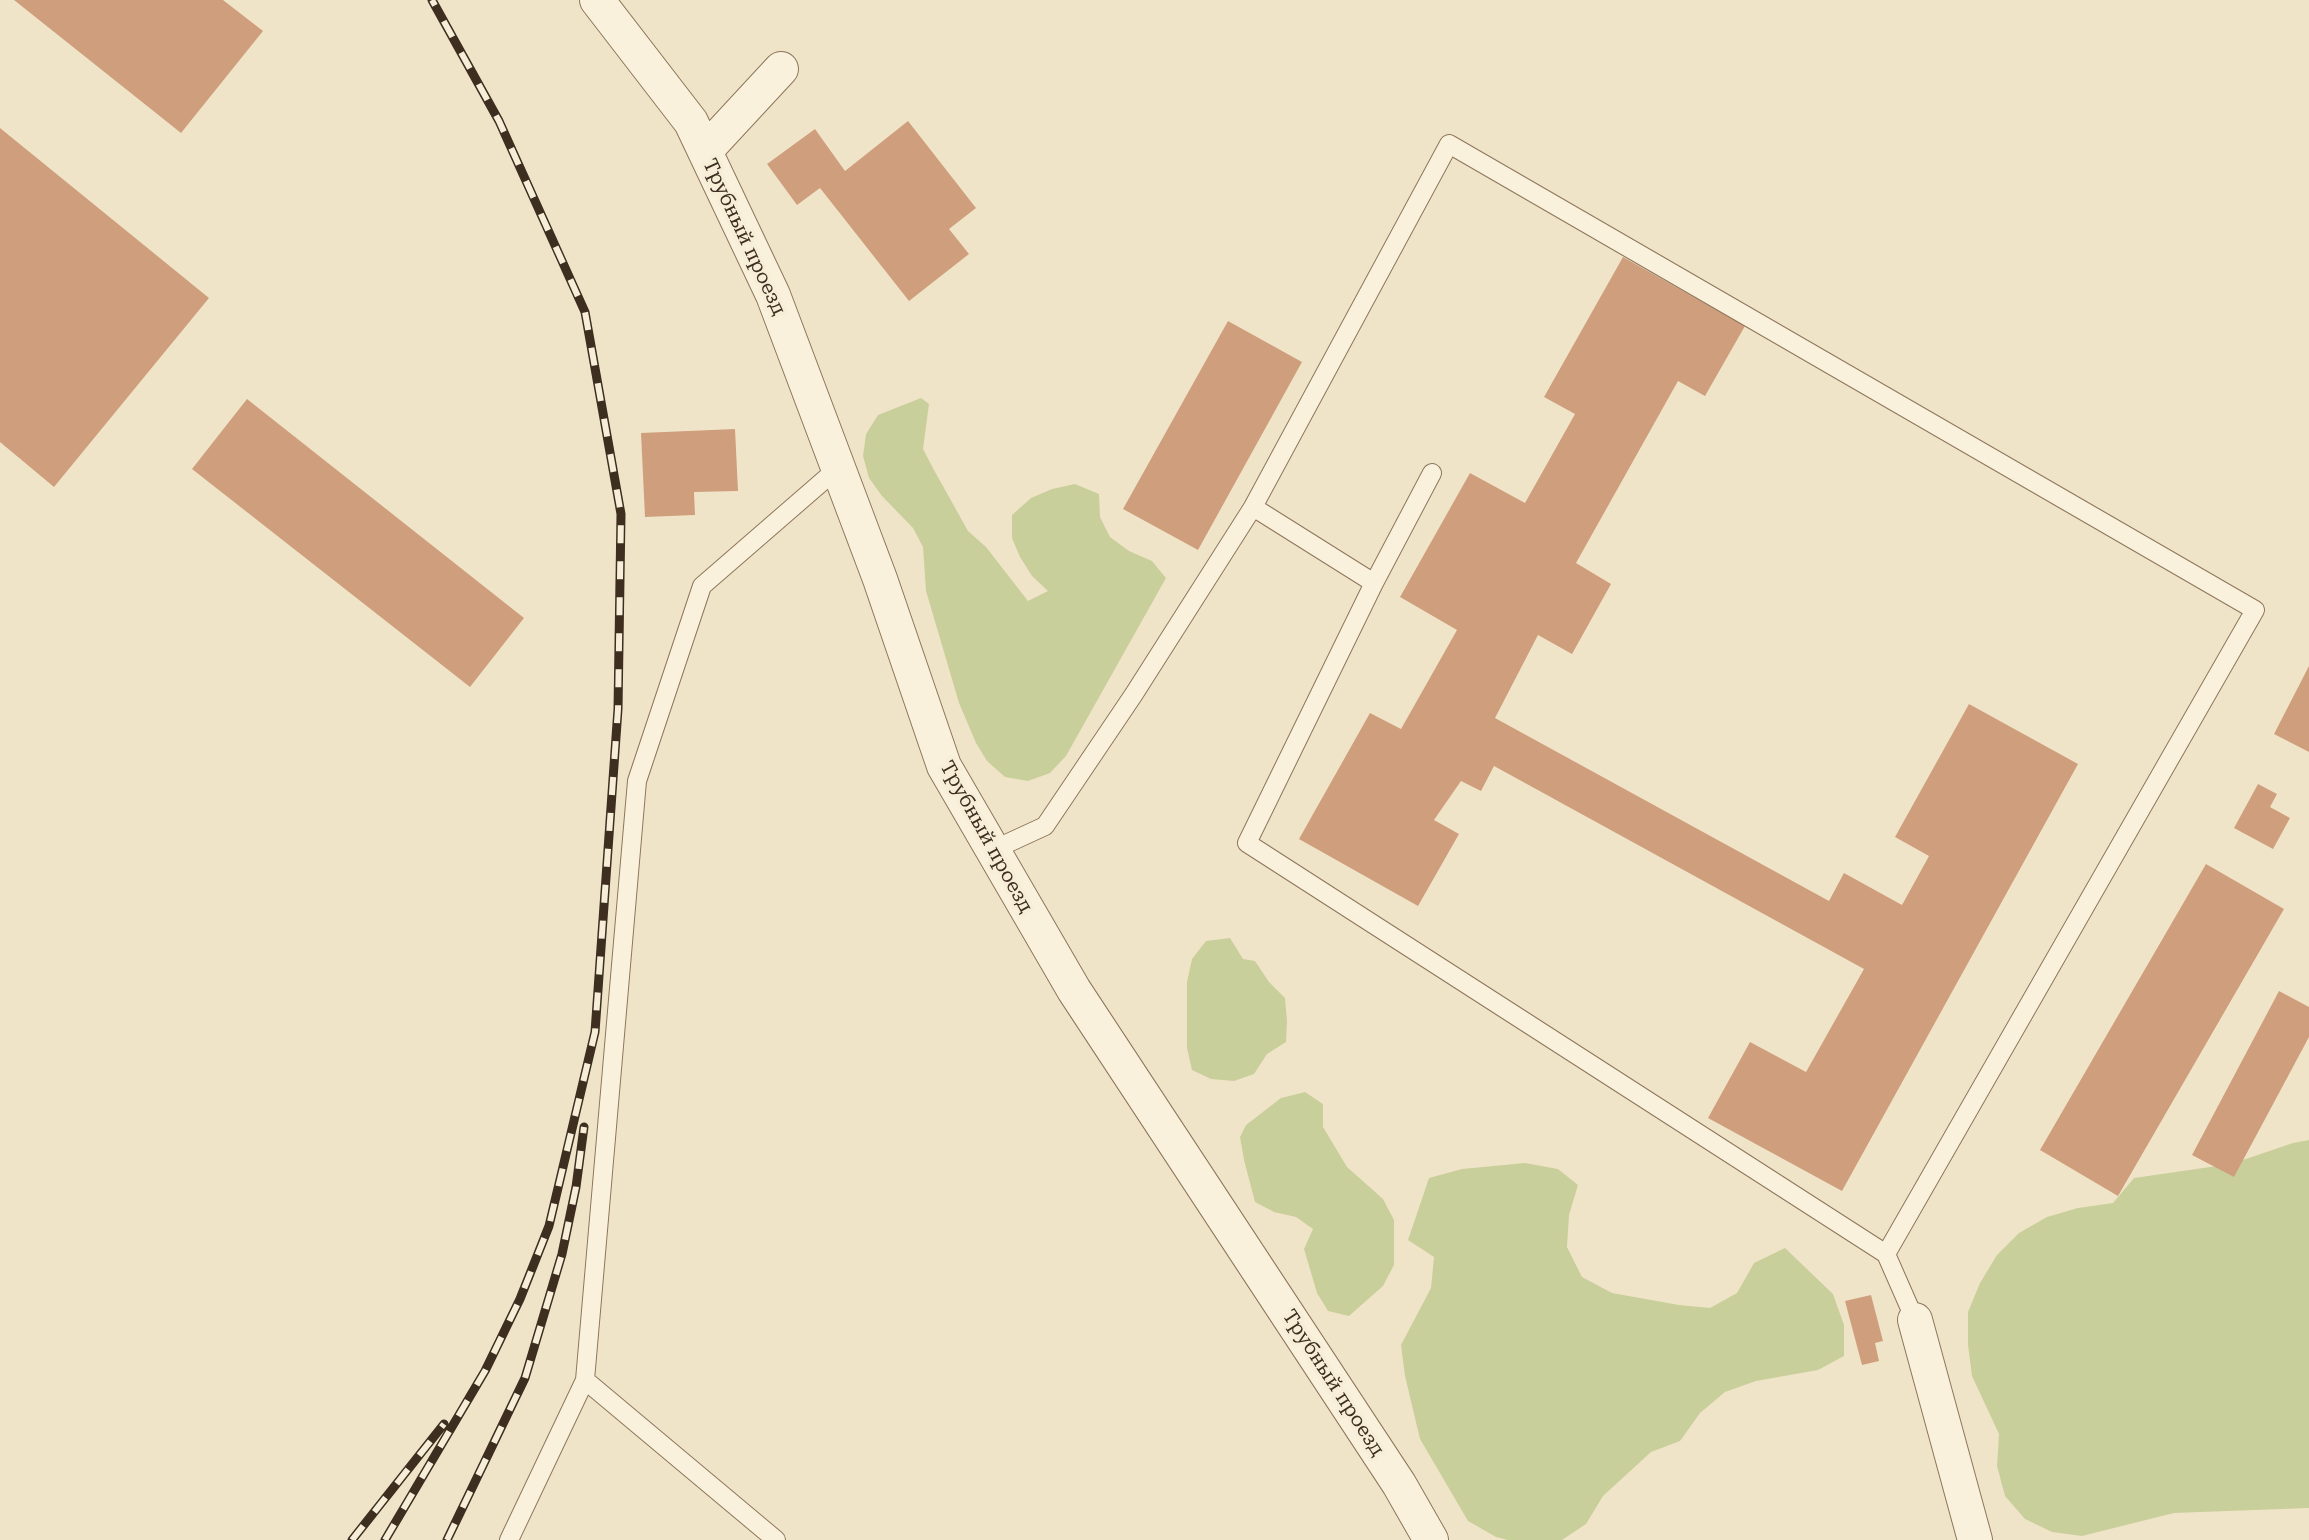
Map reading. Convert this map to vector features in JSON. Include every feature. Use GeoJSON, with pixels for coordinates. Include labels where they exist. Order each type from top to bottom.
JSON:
{"type":"FeatureCollection","features":[{"type":"Feature","properties":{"kind":"street","name":"Трубный проезд"},"geometry":{"type":"LineString","coordinates":[[597,0],[691,122],[773,295],[880,579],[944,766],[1074,990],[1399,1484],[1431,1540]]}},
{"type":"Feature","properties":{"kind":"street"},"geometry":{"type":"LineString","coordinates":[[705,151],[781,69]]}},
{"type":"Feature","properties":{"kind":"street"},"geometry":{"type":"LineString","coordinates":[[1915,1320],[1975,1540]]}},
{"type":"Feature","properties":{"kind":"lane"},"geometry":{"type":"LineString","coordinates":[[993,850],[1045,826],[1134,694],[1253,507],[1449,144],[2255,610],[1886,1254]]}},
{"type":"Feature","properties":{"kind":"lane"},"geometry":{"type":"LineString","coordinates":[[509,1540],[585,1380],[637,781],[702,586],[838,468]]}},
{"type":"Feature","properties":{"kind":"lane"},"geometry":{"type":"LineString","coordinates":[[1432,473],[1374,583],[1247,843],[1886,1254],[1915,1320]]}},
{"type":"Feature","properties":{"kind":"lane"},"geometry":{"type":"LineString","coordinates":[[1253,507],[1374,583]]}},
{"type":"Feature","properties":{"kind":"lane"},"geometry":{"type":"LineString","coordinates":[[585,1380],[776,1540]]}},
{"type":"Feature","properties":{"kind":"green space"},"geometry":{"type":"Polygon","coordinates":[[[921,398],[929,404],[923,449],[934,470],[968,531],[986,547],[1028,601],[1048,591],[1032,576],[1020,557],[1012,538],[1012,515],[1031,498],[1075,484],[1099,494],[1100,517],[1110,537],[1129,551],[1152,561],[1166,578],[1066,756],[1050,773],[1028,781],[1005,777],[987,761],[976,743],[959,703],[926,591],[923,547],[913,528],[869,478],[863,456],[866,434],[878,415],[921,398]]]}},
{"type":"Feature","properties":{"kind":"green space"},"geometry":{"type":"Polygon","coordinates":[[[1230,938],[1243,959],[1255,961],[1285,998],[1287,1021],[1286,1042],[1267,1054],[1254,1074],[1234,1081],[1211,1079],[1192,1070],[1187,1048],[1187,982],[1192,959],[1206,941],[1230,938]]]}},
{"type":"Feature","properties":{"kind":"green space"},"geometry":{"type":"Polygon","coordinates":[[[1305,1092],[1323,1104],[1323,1127],[1347,1167],[1383,1199],[1394,1220],[1394,1265],[1383,1286],[1349,1316],[1328,1311],[1317,1293],[1304,1249],[1313,1229],[1296,1217],[1274,1212],[1255,1202],[1244,1160],[1240,1137],[1246,1125],[1281,1098],[1305,1092]]]}},
{"type":"Feature","properties":{"kind":"green space"},"geometry":{"type":"Polygon","coordinates":[[[2309,1140],[2309,1508],[2174,1513],[2082,1536],[2052,1532],[2025,1519],[2005,1496],[1997,1466],[1999,1434],[1972,1376],[1968,1345],[1968,1312],[1980,1283],[1997,1255],[2019,1233],[2047,1217],[2113,1203],[2134,1178],[2231,1164],[2309,1140]]]}},
{"type":"Feature","properties":{"kind":"green space"},"geometry":{"type":"Polygon","coordinates":[[[1525,1163],[1558,1169],[1578,1185],[1569,1215],[1567,1247],[1582,1277],[1612,1293],[1710,1308],[1737,1293],[1754,1263],[1785,1248],[1833,1294],[1844,1325],[1844,1356],[1818,1370],[1756,1381],[1725,1392],[1700,1413],[1680,1441],[1651,1452],[1603,1496],[1586,1524],[1562,1540],[1508,1540],[1496,1537],[1468,1521],[1420,1439],[1401,1345],[1431,1288],[1434,1257],[1408,1240],[1429,1178],[1462,1169],[1525,1163]]]}},
{"type":"Feature","properties":{"kind":"building"},"geometry":{"type":"Polygon","coordinates":[[[14,0],[223,0],[263,31],[181,133],[14,0]]]}},
{"type":"Feature","properties":{"kind":"building"},"geometry":{"type":"Polygon","coordinates":[[[908,121],[976,208],[949,229],[969,254],[909,301],[820,188],[797,205],[767,164],[815,129],[845,171],[908,121]]]}},
{"type":"Feature","properties":{"kind":"building"},"geometry":{"type":"Polygon","coordinates":[[[0,128],[209,298],[54,487],[0,442],[0,128]]]}},
{"type":"Feature","properties":{"kind":"building"},"geometry":{"type":"Polygon","coordinates":[[[1623,257],[1745,326],[1705,396],[1678,381],[1576,563],[1611,584],[1572,654],[1538,635],[1495,718],[1829,901],[1844,873],[1902,905],[1929,856],[1895,837],[1969,704],[2078,764],[1842,1191],[1708,1118],[1750,1042],[1806,1072],[1864,969],[1494,766],[1481,791],[1461,781],[1434,820],[1459,834],[1418,906],[1299,839],[1370,713],[1401,729],[1457,630],[1400,597],[1470,473],[1525,503],[1575,414],[1544,397],[1623,257]]]}},
{"type":"Feature","properties":{"kind":"building"},"geometry":{"type":"Polygon","coordinates":[[[1228,321],[1302,362],[1198,550],[1123,509],[1228,321]]]}},
{"type":"Feature","properties":{"kind":"building"},"geometry":{"type":"Polygon","coordinates":[[[247,399],[524,618],[470,687],[192,469],[247,399]]]}},
{"type":"Feature","properties":{"kind":"building"},"geometry":{"type":"Polygon","coordinates":[[[735,429],[738,491],[694,492],[695,515],[645,517],[641,433],[735,429]]]}},
{"type":"Feature","properties":{"kind":"building"},"geometry":{"type":"Polygon","coordinates":[[[2309,666],[2309,752],[2274,734],[2309,666]]]}},
{"type":"Feature","properties":{"kind":"building"},"geometry":{"type":"Polygon","coordinates":[[[2258,784],[2277,794],[2270,807],[2290,818],[2273,849],[2234,828],[2258,784]]]}},
{"type":"Feature","properties":{"kind":"building"},"geometry":{"type":"Polygon","coordinates":[[[2206,864],[2284,909],[2118,1196],[2040,1150],[2206,864]]]}},
{"type":"Feature","properties":{"kind":"building"},"geometry":{"type":"Polygon","coordinates":[[[2279,991],[2309,1007],[2309,1037],[2234,1177],[2192,1155],[2279,991]]]}},
{"type":"Feature","properties":{"kind":"building"},"geometry":{"type":"Polygon","coordinates":[[[1871,1295],[1883,1341],[1875,1343],[1879,1361],[1862,1365],[1845,1301],[1871,1295]]]}},
{"type":"Feature","properties":{"kind":"railway"},"geometry":{"type":"LineString","coordinates":[[385,1540],[485,1371],[520,1299],[549,1226],[595,1032],[618,709],[621,514],[585,312],[499,121],[432,0]]}},
{"type":"Feature","properties":{"kind":"railway"},"geometry":{"type":"LineString","coordinates":[[447,1540],[525,1378],[562,1254],[584,1127]]}},
{"type":"Feature","properties":{"kind":"railway"},"geometry":{"type":"LineString","coordinates":[[352,1540],[444,1424]]}}]}
